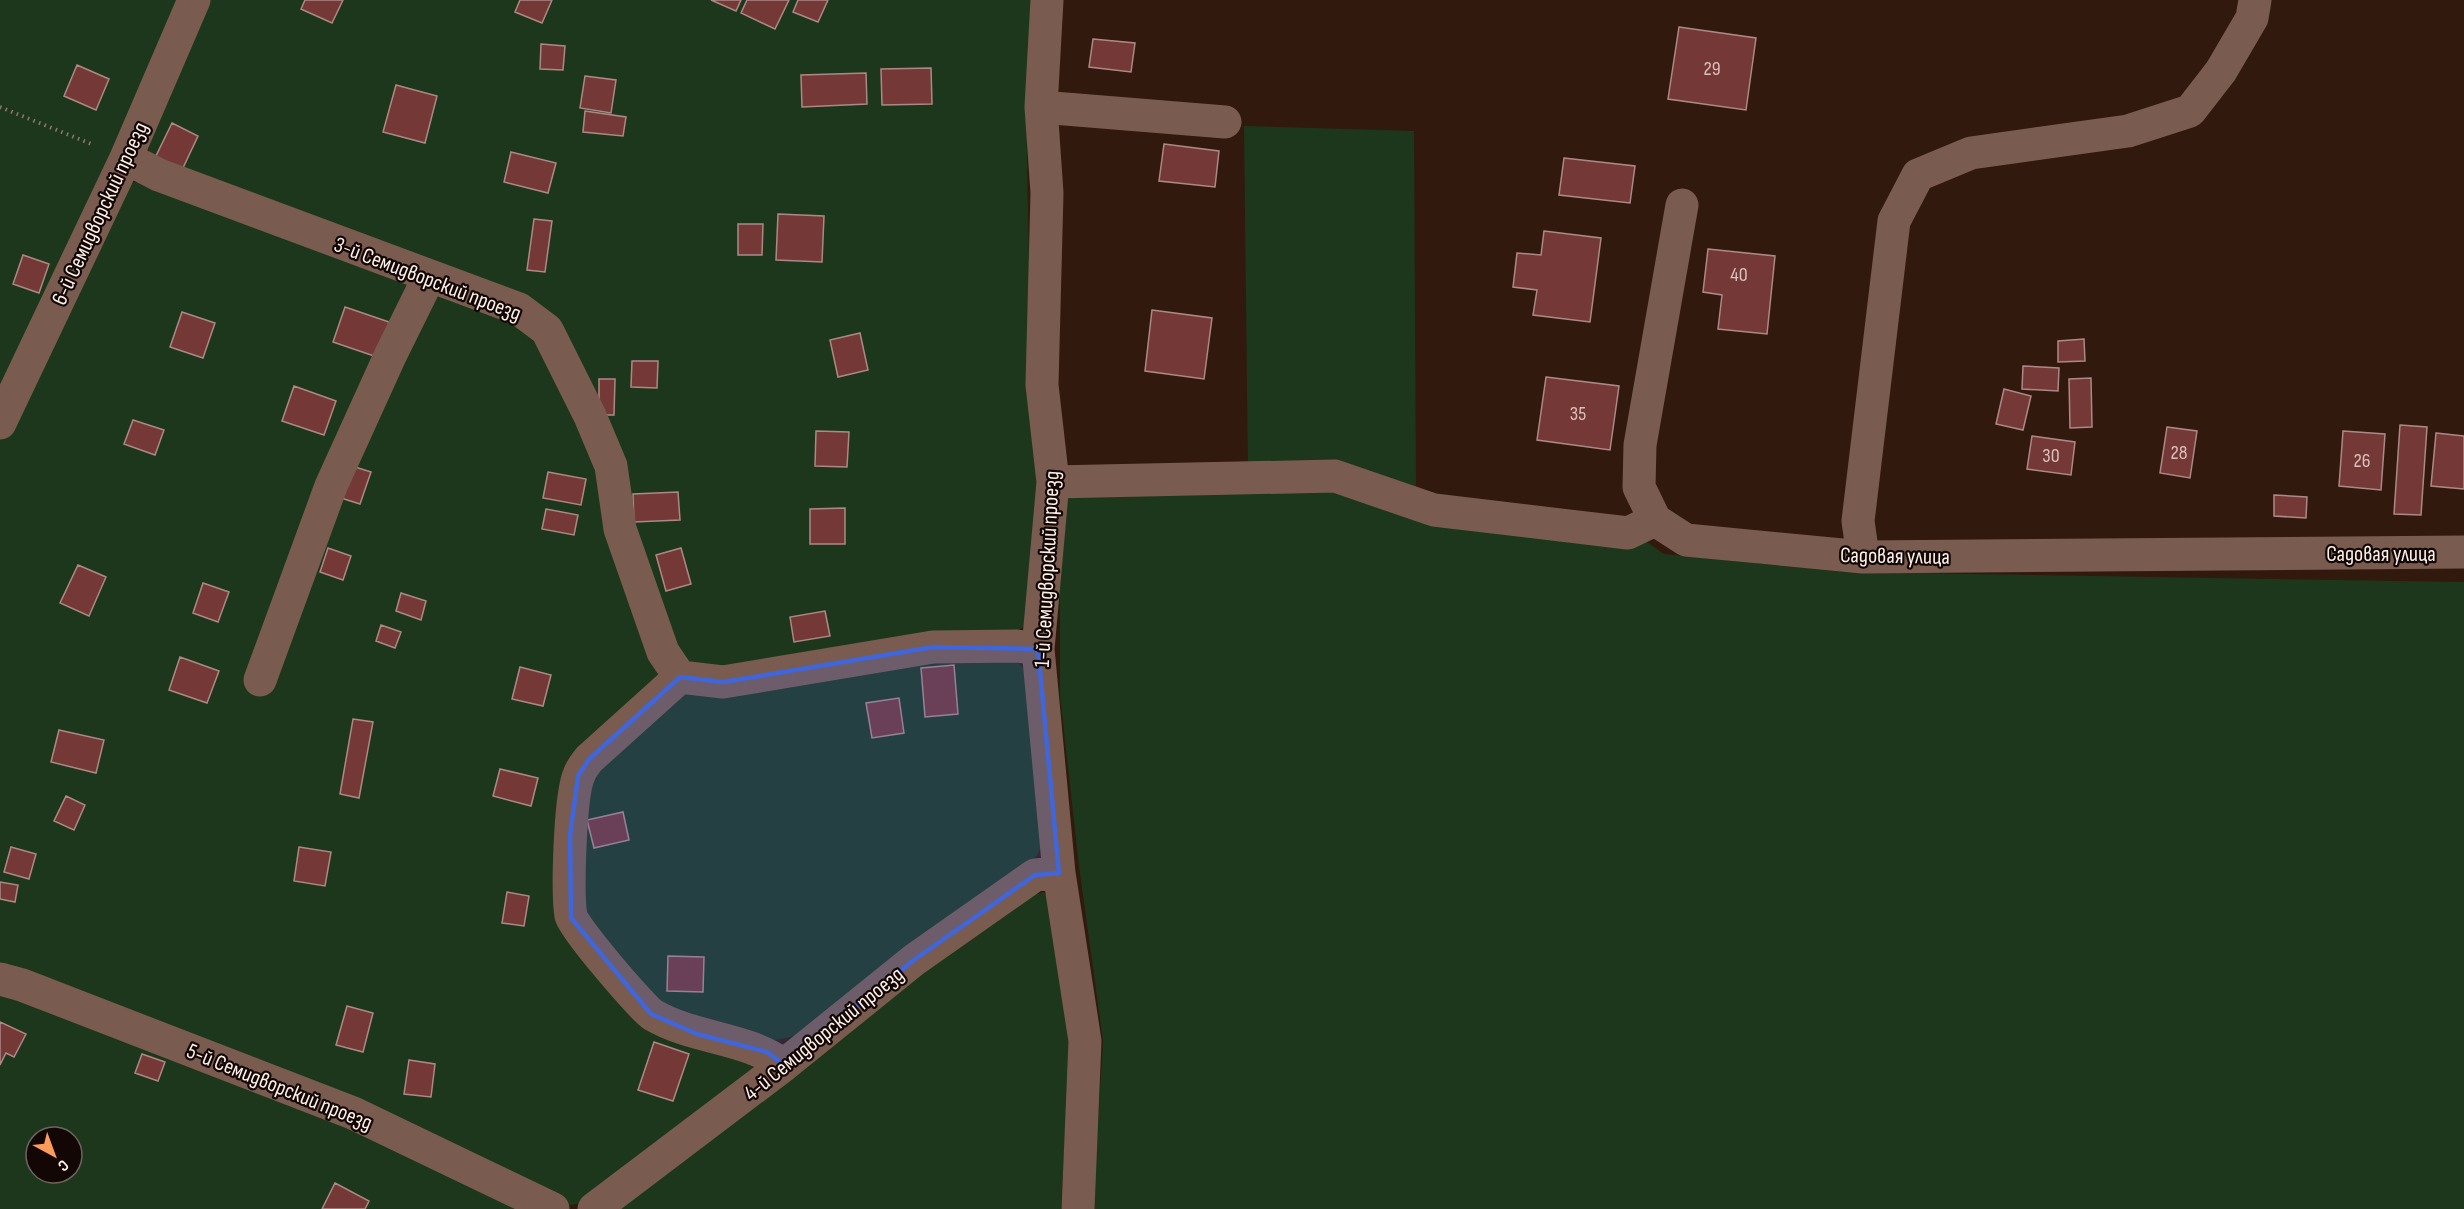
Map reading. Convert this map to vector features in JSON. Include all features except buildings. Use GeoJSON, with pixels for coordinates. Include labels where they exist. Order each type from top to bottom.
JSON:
{"type":"FeatureCollection","features":[{"type":"Feature","properties":{"kind":"street","name":"6-й Семидворский проезд"},"geometry":{"type":"LineString","coordinates":[[0,423],[126,158],[194,0]]}},
{"type":"Feature","properties":{"kind":"street","name":"1-й Семидворский проезд"},"geometry":{"type":"LineString","coordinates":[[1047,0],[1041,107],[1047,193],[1042,385],[1053,482],[1038,649],[1059,873],[1085,1041],[1078,1209]]}},
{"type":"Feature","properties":{"kind":"street"},"geometry":{"type":"LineString","coordinates":[[1863,557],[1858,521],[1894,221],[1918,175],[1971,153],[2128,131],[2190,111],[2221,71],[2252,18],[2255,0]]}},
{"type":"Feature","properties":{"kind":"street"},"geometry":{"type":"LineString","coordinates":[[1041,107],[1226,122]]}},
{"type":"Feature","properties":{"kind":"street","name":"3-й Семидворский проезд"},"geometry":{"type":"LineString","coordinates":[[126,158],[159,175],[519,309],[547,330],[611,466],[620,529],[663,652],[680,677]]}},
{"type":"Feature","properties":{"kind":"street"},"geometry":{"type":"LineString","coordinates":[[1053,482],[1335,476],[1434,510],[1628,533],[1655,520],[1639,487],[1640,445],[1682,205]]}},
{"type":"Feature","properties":{"kind":"street"},"geometry":{"type":"LineString","coordinates":[[260,681],[331,486],[429,277]]}},
{"type":"Feature","properties":{"kind":"street","name":"Садовая улица"},"geometry":{"type":"LineString","coordinates":[[1655,520],[1686,540],[1863,557],[2464,552]]}},
{"type":"Feature","properties":{"kind":"street"},"geometry":{"type":"LineString","coordinates":[[784,1065],[767,1052],[697,1034],[651,1014],[583,937],[571,918],[570,835],[578,776],[589,759],[680,677],[723,682],[933,647],[1017,646],[1038,649]]}},
{"type":"Feature","properties":{"kind":"street","name":"4-й Семидворский проезд"},"geometry":{"type":"LineString","coordinates":[[594,1209],[784,1065],[914,960],[1035,875],[1059,873]]}},
{"type":"Feature","properties":{"kind":"street","name":"5-й Семидворский проезд"},"geometry":{"type":"LineString","coordinates":[[0,979],[22,985],[353,1113],[553,1209]]}},
{"type":"Feature","properties":{"kind":"path"},"geometry":{"type":"LineString","coordinates":[[0,107],[126,158]]}},
{"type":"Feature","properties":{"kind":"highlighted area"},"geometry":{"type":"Polygon","coordinates":[[[933,647],[1038,649],[1059,873],[1035,875],[914,960],[784,1065],[767,1052],[697,1034],[651,1014],[571,918],[570,835],[578,776],[589,759],[680,677],[723,682],[933,647]]]}},
{"type":"Feature","properties":{"kind":"green space"},"geometry":{"type":"Polygon","coordinates":[[[0,0],[1035,0],[1026,97],[1031,381],[1039,478],[1025,626],[1014,633],[723,677],[684,665],[554,323],[152,160],[145,138],[0,403],[0,0]]]}},
{"type":"Feature","properties":{"kind":"green space"},"geometry":{"type":"Polygon","coordinates":[[[1244,126],[1414,131],[1416,497],[1626,527],[1664,554],[1844,572],[2464,582],[2464,1209],[1093,1209],[1103,1041],[1079,866],[1060,696],[1060,550],[1066,495],[1248,472],[1244,126]]]}},
{"type":"Feature","properties":{"kind":"green space"},"geometry":{"type":"Polygon","coordinates":[[[141,181],[518,317],[543,339],[582,423],[660,674],[583,754],[573,944],[759,1067],[586,1202],[566,1206],[0,975],[0,436],[122,185],[141,181]]]}},
{"type":"Feature","properties":{"kind":"green space"},"geometry":{"type":"Polygon","coordinates":[[[932,650],[1018,662],[1031,677],[1042,845],[1037,856],[906,949],[795,1036],[770,1041],[656,1006],[584,914],[584,783],[674,697],[690,691],[932,650]]]}},
{"type":"Feature","properties":{"kind":"green space"},"geometry":{"type":"Polygon","coordinates":[[[1044,892],[1054,907],[1070,1038],[1061,1209],[613,1209],[924,972],[1030,896],[1044,892]]]}},
{"type":"Feature","properties":{"kind":"green space"},"geometry":{"type":"Polygon","coordinates":[[[0,987],[353,1123],[529,1209],[0,1209],[0,987]]]}}]}
